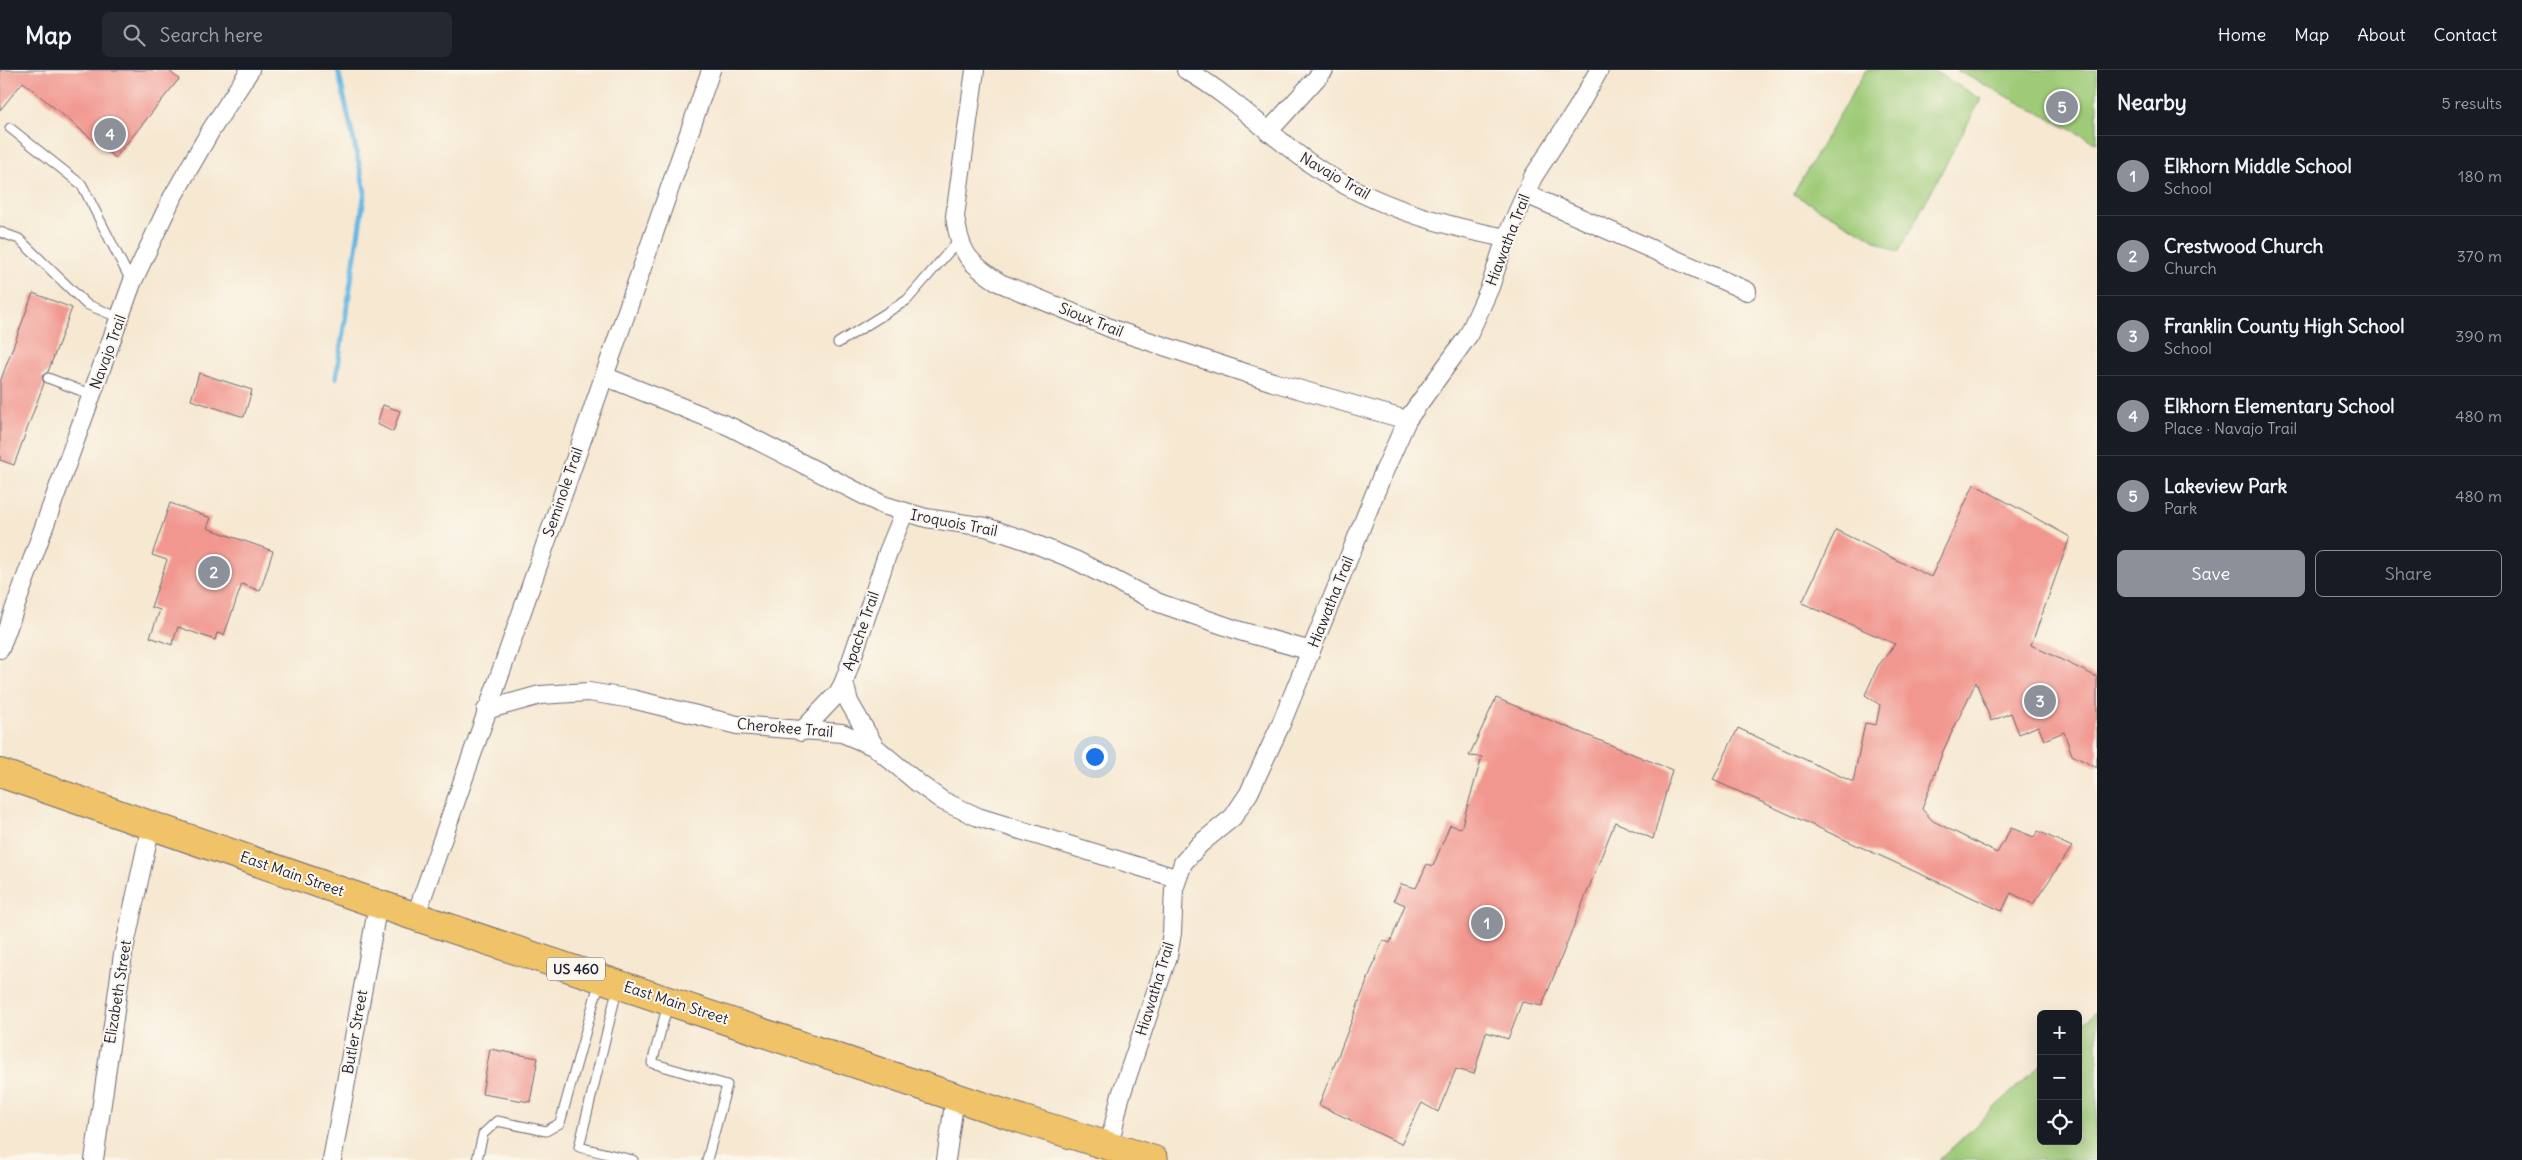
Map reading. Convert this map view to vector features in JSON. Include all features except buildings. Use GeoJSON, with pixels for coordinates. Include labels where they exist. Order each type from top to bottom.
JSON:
{"type":"FeatureCollection","features":[{"type":"Feature","properties":{"kind":"main road","name":"East Main Street"},"geometry":{"type":"LineString","coordinates":[[0,773],[378,904],[416,915],[955,1097],[1154,1160]]}},
{"type":"Feature","properties":{"kind":"street","name":"Navajo Trail"},"geometry":{"type":"LineString","coordinates":[[0,649],[132,283],[172,198],[211,130],[250,70]]}},
{"type":"Feature","properties":{"kind":"street","name":"Seminole Trail"},"geometry":{"type":"LineString","coordinates":[[416,915],[711,70]]}},
{"type":"Feature","properties":{"kind":"street","name":"Sioux Trail"},"geometry":{"type":"LineString","coordinates":[[975,70],[954,216],[958,241],[970,260],[1000,283],[1115,330],[1273,382],[1408,420]]}},
{"type":"Feature","properties":{"kind":"street","name":"Navajo Trail"},"geometry":{"type":"LineString","coordinates":[[1186,70],[1313,166],[1364,195],[1461,227],[1506,238]]}},
{"type":"Feature","properties":{"kind":"street"},"geometry":{"type":"LineString","coordinates":[[1268,132],[1324,70]]}},
{"type":"Feature","properties":{"kind":"street","name":"Hiawatha Trail"},"geometry":{"type":"LineString","coordinates":[[1109,1146],[1120,1098],[1168,956],[1176,878],[1188,856],[1233,817],[1247,798],[1278,733],[1382,476],[1408,420],[1468,336],[1490,287],[1506,238],[1533,177],[1578,109],[1599,70]]}},
{"type":"Feature","properties":{"kind":"street"},"geometry":{"type":"LineString","coordinates":[[1526,194],[1747,291]]}},
{"type":"Feature","properties":{"kind":"street","name":"Iroquois Trail"},"geometry":{"type":"LineString","coordinates":[[604,376],[731,427],[858,494],[904,513],[986,527],[1026,540],[1075,560],[1159,603],[1240,631],[1311,650]]}},
{"type":"Feature","properties":{"kind":"street","name":"Apache Trail"},"geometry":{"type":"LineString","coordinates":[[875,747],[849,702],[844,682],[888,552],[904,513]]}},
{"type":"Feature","properties":{"kind":"street"},"geometry":{"type":"LineString","coordinates":[[801,732],[838,693],[844,682]]}},
{"type":"Feature","properties":{"kind":"street","name":"Cherokee Trail"},"geometry":{"type":"LineString","coordinates":[[486,710],[540,695],[589,692],[632,699],[737,725],[801,732],[842,733],[875,747],[918,784],[943,800],[978,817],[1176,878]]}},
{"type":"Feature","properties":{"kind":"street","name":"Elizabeth Street"},"geometry":{"type":"LineString","coordinates":[[94,1160],[123,954],[151,825]]}},
{"type":"Feature","properties":{"kind":"street","name":"Butler Street"},"geometry":{"type":"LineString","coordinates":[[332,1160],[378,904]]}},
{"type":"Feature","properties":{"kind":"street"},"geometry":{"type":"LineString","coordinates":[[946,1160],[955,1097]]}},
{"type":"Feature","properties":{"kind":"lane"},"geometry":{"type":"LineString","coordinates":[[10,128],[82,185],[132,283]]}},
{"type":"Feature","properties":{"kind":"lane"},"geometry":{"type":"LineString","coordinates":[[0,232],[19,239],[86,304],[120,318]]}},
{"type":"Feature","properties":{"kind":"lane"},"geometry":{"type":"LineString","coordinates":[[838,344],[907,300],[958,241]]}},
{"type":"Feature","properties":{"kind":"lane"},"geometry":{"type":"LineString","coordinates":[[48,378],[92,395]]}},
{"type":"Feature","properties":{"kind":"lane"},"geometry":{"type":"LineString","coordinates":[[609,980],[579,1147],[628,1159]]}},
{"type":"Feature","properties":{"kind":"lane"},"geometry":{"type":"LineString","coordinates":[[477,1160],[483,1134],[489,1126],[497,1121],[546,1131],[560,1123],[609,980]]}},
{"type":"Feature","properties":{"kind":"lane"},"geometry":{"type":"LineString","coordinates":[[668,1000],[652,1063],[727,1084],[707,1160]]}},
{"type":"Feature","properties":{"kind":"lane"},"geometry":{"type":"LineString","coordinates":[[590,1160],[592,1150]]}},
{"type":"Feature","properties":{"kind":"green space"},"geometry":{"type":"Polygon","coordinates":[[[1866,70],[1932,70],[1981,99],[1898,253],[1793,194],[1866,70]]]}},
{"type":"Feature","properties":{"kind":"green space"},"geometry":{"type":"Polygon","coordinates":[[[1956,70],[2097,70],[2097,143],[1956,70]]]}},
{"type":"Feature","properties":{"kind":"green space"},"geometry":{"type":"Polygon","coordinates":[[[2097,1011],[2097,1160],[1939,1160],[2037,1068],[2037,1145],[2082,1145],[2082,1024],[2097,1011]]]}},
{"type":"Feature","properties":{"kind":"waterway"},"geometry":{"type":"LineString","coordinates":[[336,378],[365,191],[338,70]]}},
{"type":"Feature","properties":{"kind":"place","name":"Lakeview Park"},"geometry":{"type":"Point","coordinates":[2062,107]}},
{"type":"Feature","properties":{"kind":"place","name":"Elkhorn Elementary School"},"geometry":{"type":"Point","coordinates":[110,134]}},
{"type":"Feature","properties":{"kind":"place","name":"Crestwood Church"},"geometry":{"type":"Point","coordinates":[214,572]}},
{"type":"Feature","properties":{"kind":"place","name":"Franklin County High School"},"geometry":{"type":"Point","coordinates":[2040,701]}},
{"type":"Feature","properties":{"kind":"place","name":"Elkhorn Middle School"},"geometry":{"type":"Point","coordinates":[1487,923]}}]}
